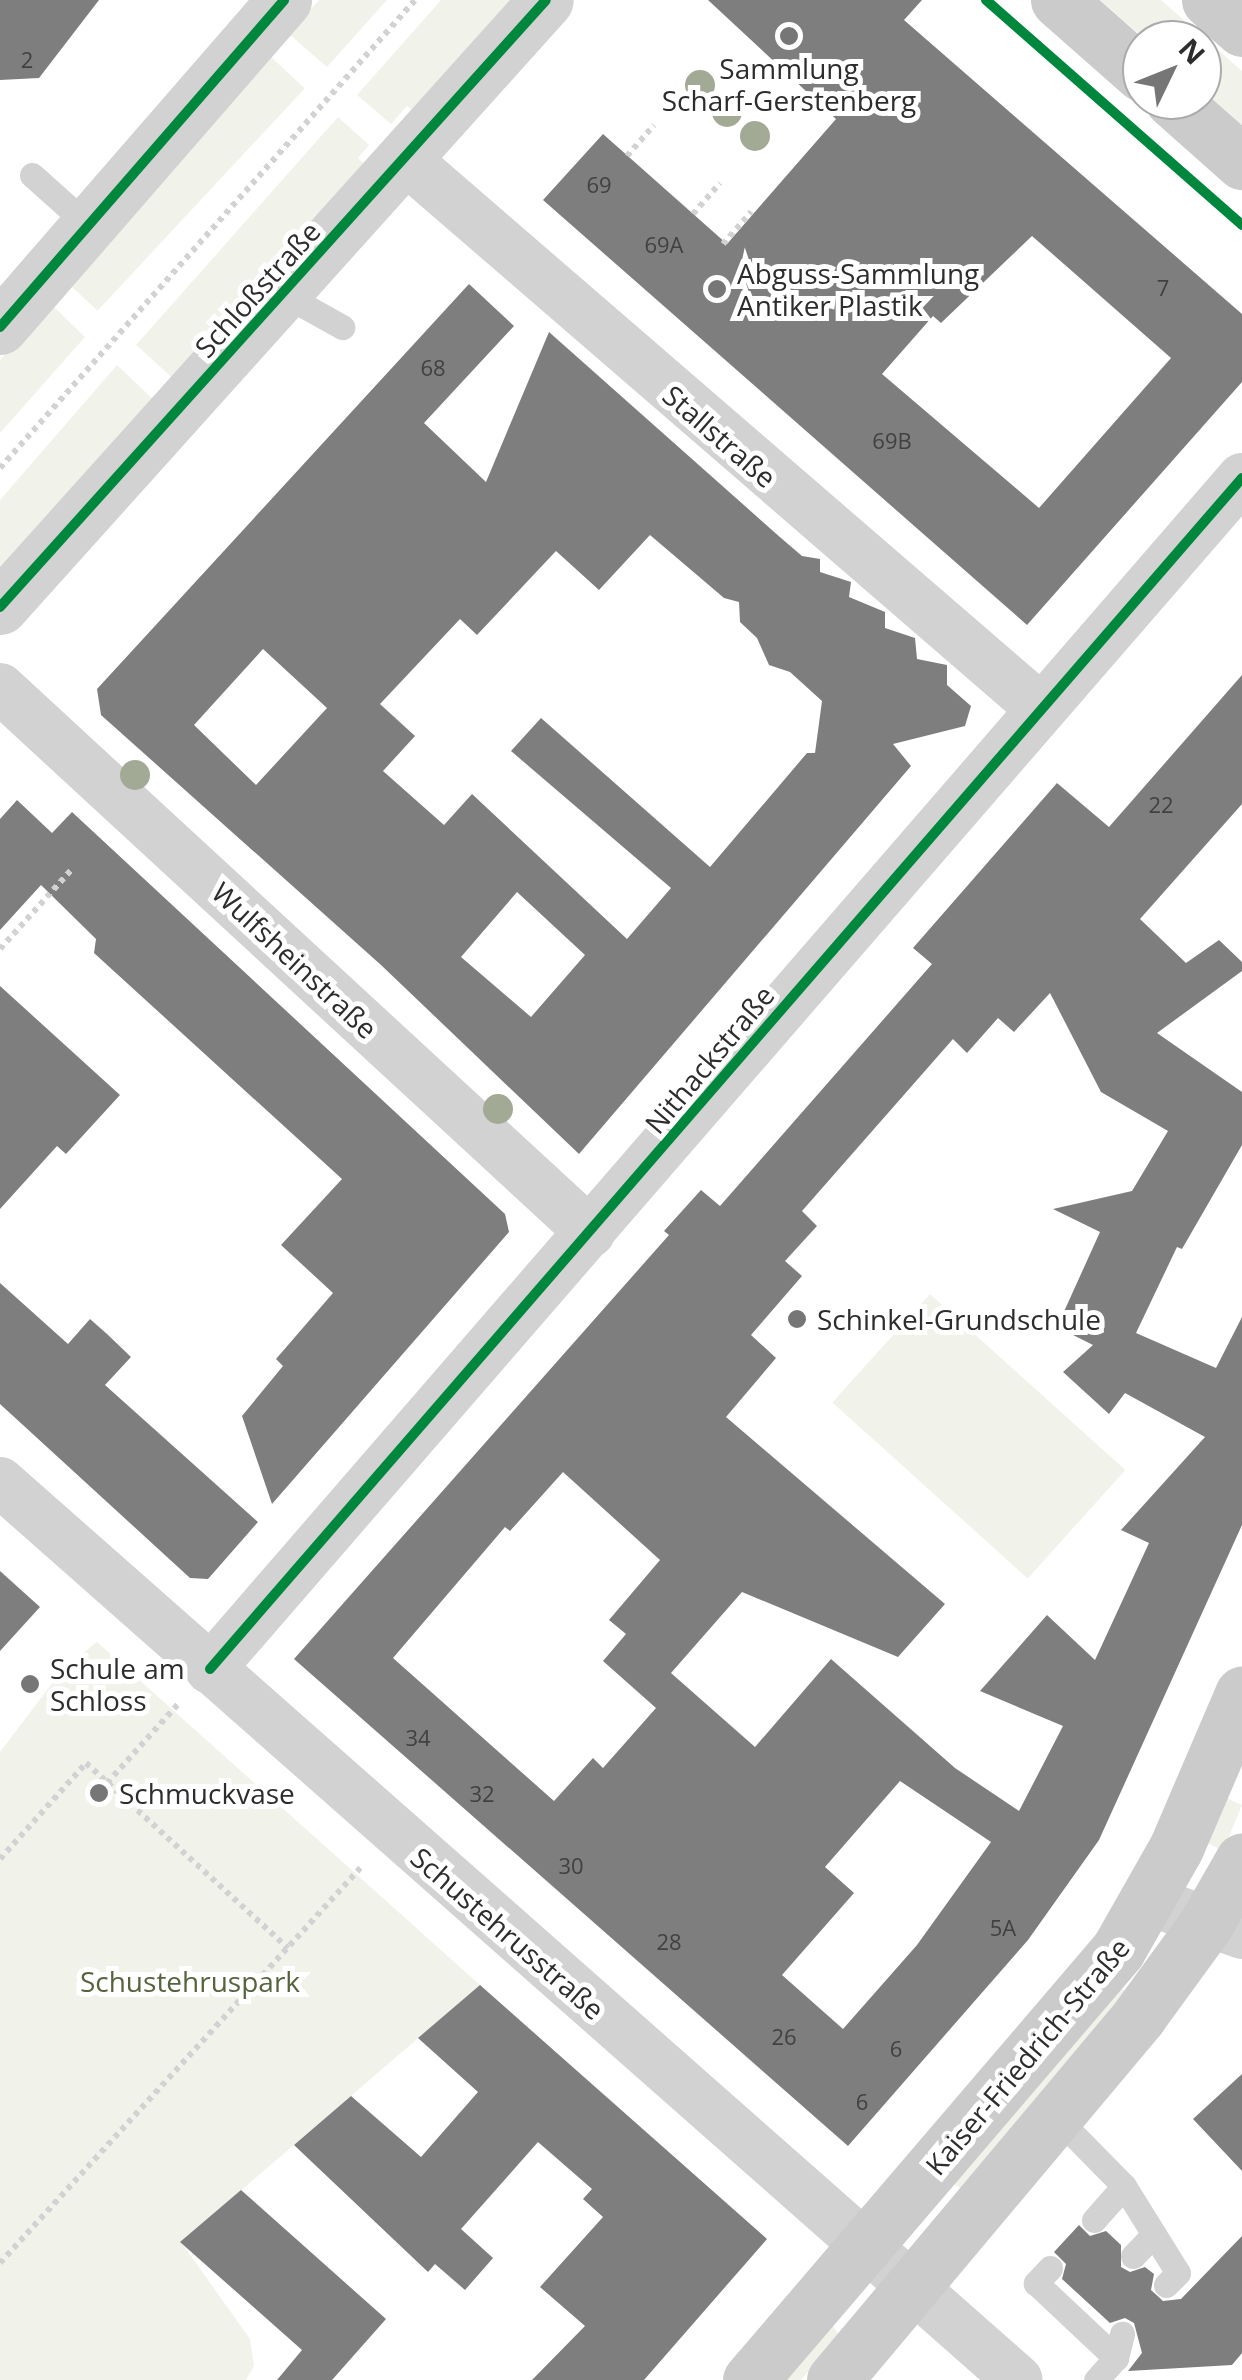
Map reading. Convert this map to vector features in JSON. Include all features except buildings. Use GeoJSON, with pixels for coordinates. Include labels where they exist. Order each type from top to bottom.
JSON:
{"type":"FeatureCollection","features":[{"type":"Feature","properties":{"kind":"main road"},"geometry":{"type":"LineString","coordinates":[[1058,0],[1122,56]]}},
{"type":"Feature","properties":{"kind":"main road"},"geometry":{"type":"LineString","coordinates":[[1209,0],[1242,29]]}},
{"type":"Feature","properties":{"kind":"main road"},"geometry":{"type":"LineString","coordinates":[[1195,120],[1242,162]]}},
{"type":"Feature","properties":{"kind":"main road","name":"Kaiser-Friedrich-Straße"},"geometry":{"type":"LineString","coordinates":[[750,2380],[1081,1996],[1150,1901],[1242,1694]]}},
{"type":"Feature","properties":{"kind":"main road","name":"Kaiser-Friedrich-Straße"},"geometry":{"type":"LineString","coordinates":[[834,2380],[1224,1929],[1242,1860]]}},
{"type":"Feature","properties":{"kind":"street"},"geometry":{"type":"LineString","coordinates":[[0,327],[284,0]]}},
{"type":"Feature","properties":{"kind":"street","name":"Schloßstraße"},"geometry":{"type":"LineString","coordinates":[[0,607],[546,0]]}},
{"type":"Feature","properties":{"kind":"street","name":"Stallstraße"},"geometry":{"type":"LineString","coordinates":[[405,160],[1039,707]]}},
{"type":"Feature","properties":{"kind":"street","name":"Nithackstraße"},"geometry":{"type":"LineString","coordinates":[[196,1685],[1039,707],[1242,478]]}},
{"type":"Feature","properties":{"kind":"street","name":"Wulfsheinstraße"},"geometry":{"type":"LineString","coordinates":[[0,688],[590,1232]]}},
{"type":"Feature","properties":{"kind":"street","name":"Schustehrusstraße"},"geometry":{"type":"LineString","coordinates":[[0,1482],[196,1685],[867,2248],[1018,2380]]}},
{"type":"Feature","properties":{"kind":"street"},"geometry":{"type":"LineString","coordinates":[[1150,1901],[1224,1929]]}},
{"type":"Feature","properties":{"kind":"lane"},"geometry":{"type":"LineString","coordinates":[[32,175],[88,225]]}},
{"type":"Feature","properties":{"kind":"lane"},"geometry":{"type":"LineString","coordinates":[[283,294],[342,326]]}},
{"type":"Feature","properties":{"kind":"lane"},"geometry":{"type":"LineString","coordinates":[[1058,2119],[1124,2186],[1178,2273],[1166,2285]]}},
{"type":"Feature","properties":{"kind":"lane"},"geometry":{"type":"LineString","coordinates":[[1094,2220],[1124,2186]]}},
{"type":"Feature","properties":{"kind":"lane"},"geometry":{"type":"LineString","coordinates":[[1133,2256],[1154,2234]]}},
{"type":"Feature","properties":{"kind":"lane"},"geometry":{"type":"LineString","coordinates":[[1050,2268],[1036,2284],[1081,2311],[1119,2346],[1096,2380]]}},
{"type":"Feature","properties":{"kind":"path"},"geometry":{"type":"LineString","coordinates":[[0,468],[415,0]]}},
{"type":"Feature","properties":{"kind":"path"},"geometry":{"type":"LineString","coordinates":[[627,156],[654,125]]}},
{"type":"Feature","properties":{"kind":"path"},"geometry":{"type":"LineString","coordinates":[[693,214],[720,183]]}},
{"type":"Feature","properties":{"kind":"path"},"geometry":{"type":"LineString","coordinates":[[723,244],[751,212]]}},
{"type":"Feature","properties":{"kind":"path"},"geometry":{"type":"LineString","coordinates":[[0,950],[72,869]]}},
{"type":"Feature","properties":{"kind":"path"},"geometry":{"type":"LineString","coordinates":[[108,1783],[196,1685]]}},
{"type":"Feature","properties":{"kind":"path"},"geometry":{"type":"LineString","coordinates":[[0,1859],[86,1763],[288,1948]]}},
{"type":"Feature","properties":{"kind":"path"},"geometry":{"type":"LineString","coordinates":[[0,2263],[364,1863]]}},
{"type":"Feature","properties":{"kind":"green space"},"geometry":{"type":"Polygon","coordinates":[[[319,0],[387,0],[327,67],[289,34],[319,0]]]}},
{"type":"Feature","properties":{"kind":"green space"},"geometry":{"type":"Polygon","coordinates":[[[441,0],[513,0],[415,112],[407,106],[391,124],[357,95],[441,0]]]}},
{"type":"Feature","properties":{"kind":"green space"},"geometry":{"type":"Polygon","coordinates":[[[1100,0],[1161,0],[1184,20],[1123,20],[1100,0]]]}},
{"type":"Feature","properties":{"kind":"green space"},"geometry":{"type":"Polygon","coordinates":[[[1222,53],[1242,71],[1242,125],[1222,108],[1222,53]]]}},
{"type":"Feature","properties":{"kind":"green space"},"geometry":{"type":"Polygon","coordinates":[[[269,55],[305,88],[98,311],[62,277],[269,55]]]}},
{"type":"Feature","properties":{"kind":"green space"},"geometry":{"type":"Polygon","coordinates":[[[338,117],[369,145],[358,158],[367,166],[176,381],[136,345],[338,117]]]}},
{"type":"Feature","properties":{"kind":"green space"},"geometry":{"type":"Polygon","coordinates":[[[50,303],[85,337],[0,433],[0,360],[50,303]]]}},
{"type":"Feature","properties":{"kind":"green space"},"geometry":{"type":"Polygon","coordinates":[[[117,365],[157,403],[0,582],[0,500],[117,365]]]}},
{"type":"Feature","properties":{"kind":"green space"},"geometry":{"type":"Polygon","coordinates":[[[930,1294],[1125,1470],[1028,1578],[832,1402],[930,1294]]]}},
{"type":"Feature","properties":{"kind":"green space","name":"Schustehruspark"},"geometry":{"type":"Polygon","coordinates":[[[97,1642],[480,1985],[181,2242],[250,2339],[254,2366],[246,2380],[0,2380],[0,1752],[63,1669],[97,1642]]]}},
{"type":"Feature","properties":{"kind":"green space"},"geometry":{"type":"Polygon","coordinates":[[[1222,1796],[1242,1805],[1223,1851],[1200,1839],[1222,1796]]]}},
{"type":"Feature","properties":{"kind":"green space"},"geometry":{"type":"Polygon","coordinates":[[[1120,1989],[1129,1991],[963,2190],[954,2184],[1120,1989]]]}},
{"type":"Feature","properties":{"kind":"green space"},"geometry":{"type":"Polygon","coordinates":[[[832,2325],[840,2336],[801,2380],[780,2380],[832,2325]]]}},
{"type":"Feature","properties":{"kind":"cycle path"},"geometry":{"type":"LineString","coordinates":[[0,327],[284,0]]}},
{"type":"Feature","properties":{"kind":"cycle path"},"geometry":{"type":"LineString","coordinates":[[0,607],[546,0]]}},
{"type":"Feature","properties":{"kind":"cycle path"},"geometry":{"type":"LineString","coordinates":[[986,0],[1242,225]]}},
{"type":"Feature","properties":{"kind":"cycle path"},"geometry":{"type":"LineString","coordinates":[[210,1669],[1242,478]]}},
{"type":"Feature","properties":{"kind":"place","name":"Sammlung Scharf-Gerstenberg"},"geometry":{"type":"Point","coordinates":[789,36]}},
{"type":"Feature","properties":{"kind":"place","name":"Abguss-Sammlung Antiker Plastik"},"geometry":{"type":"Point","coordinates":[717,289]}},
{"type":"Feature","properties":{"kind":"place","name":"Schinkel-Grundschule"},"geometry":{"type":"Point","coordinates":[797,1319]}},
{"type":"Feature","properties":{"kind":"place","name":"Schule am Schloss"},"geometry":{"type":"Point","coordinates":[30,1684]}},
{"type":"Feature","properties":{"kind":"place","name":"Schmuckvase"},"geometry":{"type":"Point","coordinates":[99,1793]}}]}
